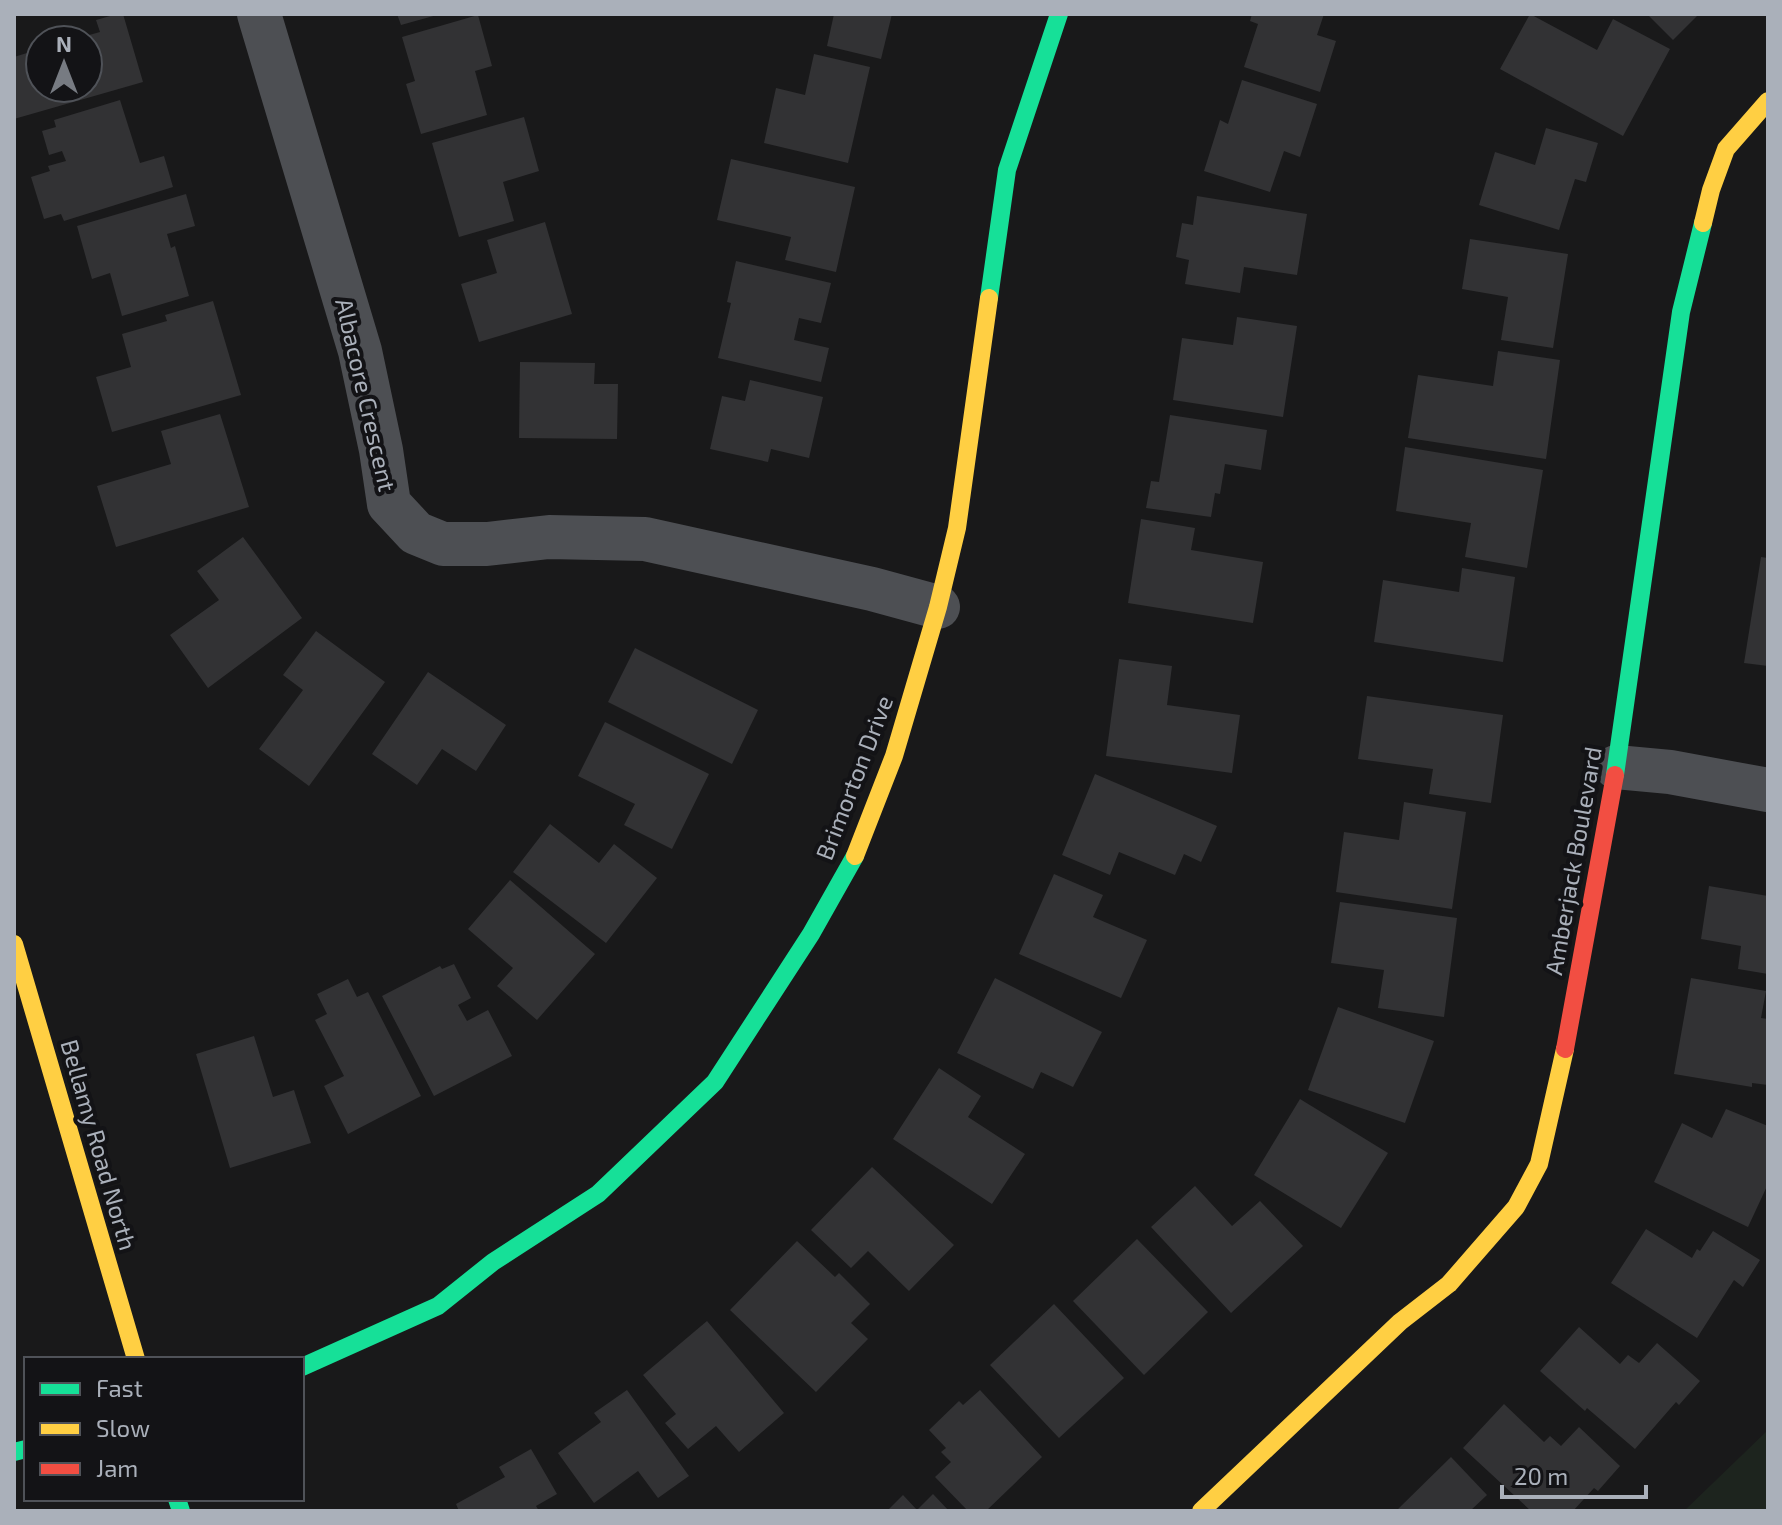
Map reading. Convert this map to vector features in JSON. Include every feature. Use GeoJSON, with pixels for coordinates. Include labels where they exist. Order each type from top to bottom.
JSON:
{"type":"FeatureCollection","features":[{"type":"Feature","properties":{"kind":"street","name":"Albacore Crescent"},"geometry":{"type":"LineString","coordinates":[[259,14],[360,351],[389,504],[416,533],[443,544],[487,544],[549,537],[645,539],[872,589],[938,607]]}},
{"type":"Feature","properties":{"kind":"street","name":"Brimorton Drive"},"geometry":{"type":"LineString","coordinates":[[304,1366],[438,1306],[493,1262],[598,1194],[715,1082],[811,934],[856,855],[894,756],[938,607],[957,528],[1007,170],[1059,14]]}},
{"type":"Feature","properties":{"kind":"street","name":"Amberjack Boulevard"},"geometry":{"type":"LineString","coordinates":[[1201,1511],[1400,1322],[1449,1284],[1516,1207],[1539,1164],[1564,1052],[1616,767],[1681,312],[1711,190],[1726,149],[1768,101]]}},
{"type":"Feature","properties":{"kind":"street"},"geometry":{"type":"LineString","coordinates":[[1616,767],[1670,772],[1768,790]]}},
{"type":"Feature","properties":{"kind":"street","name":"Bellamy Road North"},"geometry":{"type":"LineString","coordinates":[[14,944],[135,1357]]}},
{"type":"Feature","properties":{"kind":"shaded area"},"geometry":{"type":"Polygon","coordinates":[[[1768,1430],[1768,1511],[1684,1511],[1768,1430]]]}},
{"type":"Feature","properties":{"kind":"building"},"geometry":{"type":"Polygon","coordinates":[[[123,14],[143,82],[104,93],[104,24],[97,24],[96,20],[123,14]]]}},
{"type":"Feature","properties":{"kind":"building"},"geometry":{"type":"Polygon","coordinates":[[[397,14],[437,14],[437,15],[401,25],[397,14]]]}},
{"type":"Feature","properties":{"kind":"building"},"geometry":{"type":"Polygon","coordinates":[[[834,14],[892,14],[881,59],[827,46],[834,14]]]}},
{"type":"Feature","properties":{"kind":"building"},"geometry":{"type":"Polygon","coordinates":[[[1252,14],[1324,14],[1317,35],[1336,41],[1320,92],[1244,67],[1258,24],[1250,21],[1252,14]]]}},
{"type":"Feature","properties":{"kind":"building"},"geometry":{"type":"Polygon","coordinates":[[[1530,14],[1597,50],[1613,19],[1670,49],[1623,136],[1500,69],[1530,14]]]}},
{"type":"Feature","properties":{"kind":"building"},"geometry":{"type":"Polygon","coordinates":[[[1647,14],[1699,14],[1673,40],[1647,14]]]}},
{"type":"Feature","properties":{"kind":"building"},"geometry":{"type":"Polygon","coordinates":[[[478,15],[492,66],[475,71],[487,115],[421,134],[406,84],[415,81],[402,37],[478,15]]]}},
{"type":"Feature","properties":{"kind":"building"},"geometry":{"type":"Polygon","coordinates":[[[24,54],[24,104],[66,104],[14,119],[14,57],[24,54]]]}},
{"type":"Feature","properties":{"kind":"building"},"geometry":{"type":"Polygon","coordinates":[[[814,54],[870,67],[848,163],[764,143],[776,88],[805,95],[814,54]]]}},
{"type":"Feature","properties":{"kind":"building"},"geometry":{"type":"Polygon","coordinates":[[[1242,80],[1317,104],[1300,157],[1284,151],[1270,192],[1204,171],[1220,120],[1228,124],[1242,80]]]}},
{"type":"Feature","properties":{"kind":"building"},"geometry":{"type":"Polygon","coordinates":[[[120,100],[140,163],[164,156],[173,187],[64,221],[61,214],[44,219],[31,177],[50,171],[48,166],[66,161],[62,151],[49,155],[42,131],[56,127],[54,120],[120,100]]]}},
{"type":"Feature","properties":{"kind":"building"},"geometry":{"type":"Polygon","coordinates":[[[524,117],[539,171],[503,182],[514,221],[459,237],[432,143],[524,117]]]}},
{"type":"Feature","properties":{"kind":"building"},"geometry":{"type":"Polygon","coordinates":[[[1546,128],[1598,143],[1586,182],[1575,179],[1559,230],[1479,205],[1495,152],[1535,165],[1546,128]]]}},
{"type":"Feature","properties":{"kind":"building"},"geometry":{"type":"Polygon","coordinates":[[[731,159],[855,187],[836,272],[785,260],[791,237],[717,220],[731,159]]]}},
{"type":"Feature","properties":{"kind":"building"},"geometry":{"type":"Polygon","coordinates":[[[186,194],[195,226],[167,234],[171,248],[175,246],[189,296],[122,316],[110,273],[92,279],[77,226],[186,194]]]}},
{"type":"Feature","properties":{"kind":"building"},"geometry":{"type":"Polygon","coordinates":[[[1197,196],[1307,214],[1297,275],[1244,267],[1240,293],[1185,284],[1189,260],[1176,257],[1182,223],[1193,225],[1197,196]]]}},
{"type":"Feature","properties":{"kind":"building"},"geometry":{"type":"Polygon","coordinates":[[[545,222],[572,314],[479,342],[461,284],[497,273],[487,240],[545,222]]]}},
{"type":"Feature","properties":{"kind":"building"},"geometry":{"type":"Polygon","coordinates":[[[1470,239],[1568,254],[1553,348],[1501,340],[1508,297],[1462,289],[1470,239]]]}},
{"type":"Feature","properties":{"kind":"building"},"geometry":{"type":"Polygon","coordinates":[[[736,261],[831,283],[821,323],[799,318],[794,340],[829,348],[821,382],[718,358],[731,303],[727,302],[736,261]]]}},
{"type":"Feature","properties":{"kind":"building"},"geometry":{"type":"Polygon","coordinates":[[[213,301],[241,395],[112,432],[96,377],[131,367],[122,334],[167,321],[165,315],[213,301]]]}},
{"type":"Feature","properties":{"kind":"building"},"geometry":{"type":"Polygon","coordinates":[[[1237,317],[1297,326],[1283,417],[1173,400],[1182,338],[1233,345],[1237,317]]]}},
{"type":"Feature","properties":{"kind":"building"},"geometry":{"type":"Polygon","coordinates":[[[1498,351],[1560,360],[1546,459],[1408,438],[1418,375],[1493,386],[1498,351]]]}},
{"type":"Feature","properties":{"kind":"building"},"geometry":{"type":"Polygon","coordinates":[[[520,362],[595,363],[594,384],[618,384],[617,439],[519,438],[520,362]]]}},
{"type":"Feature","properties":{"kind":"building"},"geometry":{"type":"Polygon","coordinates":[[[750,380],[823,397],[809,458],[771,449],[768,462],[710,449],[722,396],[745,401],[750,380]]]}},
{"type":"Feature","properties":{"kind":"building"},"geometry":{"type":"Polygon","coordinates":[[[220,414],[249,507],[116,547],[97,486],[171,464],[161,431],[220,414]]]}},
{"type":"Feature","properties":{"kind":"building"},"geometry":{"type":"Polygon","coordinates":[[[1170,415],[1267,430],[1261,470],[1225,464],[1220,494],[1215,493],[1211,517],[1146,508],[1151,481],[1159,482],[1170,415]]]}},
{"type":"Feature","properties":{"kind":"building"},"geometry":{"type":"Polygon","coordinates":[[[1405,447],[1543,470],[1527,568],[1465,557],[1471,523],[1396,511],[1405,447]]]}},
{"type":"Feature","properties":{"kind":"building"},"geometry":{"type":"Polygon","coordinates":[[[1141,519],[1195,528],[1191,550],[1263,562],[1253,623],[1128,603],[1141,519]]]}},
{"type":"Feature","properties":{"kind":"building"},"geometry":{"type":"Polygon","coordinates":[[[243,537],[302,618],[208,688],[170,635],[219,600],[197,571],[243,537]]]}},
{"type":"Feature","properties":{"kind":"building"},"geometry":{"type":"Polygon","coordinates":[[[1761,557],[1768,558],[1768,666],[1744,663],[1761,557]]]}},
{"type":"Feature","properties":{"kind":"building"},"geometry":{"type":"Polygon","coordinates":[[[1462,568],[1515,577],[1503,662],[1374,642],[1383,580],[1459,592],[1462,568]]]}},
{"type":"Feature","properties":{"kind":"building"},"geometry":{"type":"Polygon","coordinates":[[[316,631],[385,682],[309,786],[259,749],[303,690],[283,675],[316,631]]]}},
{"type":"Feature","properties":{"kind":"building"},"geometry":{"type":"Polygon","coordinates":[[[635,648],[758,710],[732,764],[608,702],[635,648]]]}},
{"type":"Feature","properties":{"kind":"building"},"geometry":{"type":"Polygon","coordinates":[[[1119,659],[1172,666],[1167,705],[1240,715],[1232,773],[1106,756],[1119,659]]]}},
{"type":"Feature","properties":{"kind":"building"},"geometry":{"type":"Polygon","coordinates":[[[428,672],[506,725],[476,771],[442,749],[417,785],[372,754],[428,672]]]}},
{"type":"Feature","properties":{"kind":"building"},"geometry":{"type":"Polygon","coordinates":[[[1367,696],[1503,715],[1491,803],[1429,794],[1433,769],[1358,759],[1367,696]]]}},
{"type":"Feature","properties":{"kind":"building"},"geometry":{"type":"Polygon","coordinates":[[[605,722],[709,774],[672,849],[624,825],[635,804],[578,776],[605,722]]]}},
{"type":"Feature","properties":{"kind":"building"},"geometry":{"type":"Polygon","coordinates":[[[1095,774],[1217,826],[1201,862],[1184,854],[1175,875],[1119,852],[1110,875],[1062,855],[1095,774]]]}},
{"type":"Feature","properties":{"kind":"building"},"geometry":{"type":"Polygon","coordinates":[[[1404,802],[1466,812],[1452,909],[1336,892],[1344,832],[1399,840],[1404,802]]]}},
{"type":"Feature","properties":{"kind":"building"},"geometry":{"type":"Polygon","coordinates":[[[550,824],[599,863],[614,844],[657,878],[606,943],[513,872],[550,824]]]}},
{"type":"Feature","properties":{"kind":"building"},"geometry":{"type":"Polygon","coordinates":[[[1054,874],[1103,895],[1093,917],[1147,940],[1121,998],[1019,954],[1054,874]]]}},
{"type":"Feature","properties":{"kind":"building"},"geometry":{"type":"Polygon","coordinates":[[[510,880],[595,954],[537,1020],[497,986],[513,968],[468,929],[510,880]]]}},
{"type":"Feature","properties":{"kind":"building"},"geometry":{"type":"Polygon","coordinates":[[[1709,886],[1768,896],[1768,974],[1738,969],[1741,946],[1701,939],[1709,886]]]}},
{"type":"Feature","properties":{"kind":"building"},"geometry":{"type":"Polygon","coordinates":[[[1340,902],[1457,918],[1444,1017],[1378,1008],[1384,970],[1331,963],[1340,902]]]}},
{"type":"Feature","properties":{"kind":"building"},"geometry":{"type":"Polygon","coordinates":[[[454,964],[471,998],[458,1005],[467,1021],[488,1010],[512,1056],[434,1096],[382,996],[440,966],[442,969],[454,964]]]}},
{"type":"Feature","properties":{"kind":"building"},"geometry":{"type":"Polygon","coordinates":[[[995,978],[1102,1032],[1073,1087],[1041,1072],[1033,1089],[957,1053],[995,978]]]}},
{"type":"Feature","properties":{"kind":"building"},"geometry":{"type":"Polygon","coordinates":[[[1691,978],[1766,991],[1761,1018],[1768,1019],[1768,1085],[1752,1083],[1752,1087],[1674,1074],[1691,978]]]}},
{"type":"Feature","properties":{"kind":"building"},"geometry":{"type":"Polygon","coordinates":[[[348,979],[357,997],[368,992],[421,1096],[348,1134],[324,1086],[344,1076],[315,1020],[327,1014],[317,994],[348,979]]]}},
{"type":"Feature","properties":{"kind":"building"},"geometry":{"type":"Polygon","coordinates":[[[1338,1007],[1434,1041],[1405,1123],[1308,1090],[1338,1007]]]}},
{"type":"Feature","properties":{"kind":"building"},"geometry":{"type":"Polygon","coordinates":[[[254,1036],[273,1097],[294,1090],[311,1143],[230,1168],[196,1054],[254,1036]]]}},
{"type":"Feature","properties":{"kind":"building"},"geometry":{"type":"Polygon","coordinates":[[[939,1068],[981,1096],[968,1117],[1025,1154],[992,1204],[893,1139],[939,1068]]]}},
{"type":"Feature","properties":{"kind":"building"},"geometry":{"type":"Polygon","coordinates":[[[1300,1099],[1388,1153],[1341,1228],[1254,1175],[1300,1099]]]}},
{"type":"Feature","properties":{"kind":"building"},"geometry":{"type":"Polygon","coordinates":[[[1726,1109],[1768,1126],[1768,1184],[1748,1227],[1654,1182],[1682,1123],[1712,1138],[1726,1109]]]}},
{"type":"Feature","properties":{"kind":"building"},"geometry":{"type":"Polygon","coordinates":[[[872,1167],[954,1245],[909,1291],[868,1251],[851,1268],[811,1230],[872,1167]]]}},
{"type":"Feature","properties":{"kind":"building"},"geometry":{"type":"Polygon","coordinates":[[[1195,1186],[1232,1226],[1260,1201],[1303,1246],[1231,1313],[1151,1227],[1195,1186]]]}},
{"type":"Feature","properties":{"kind":"building"},"geometry":{"type":"Polygon","coordinates":[[[1646,1229],[1692,1258],[1713,1231],[1760,1260],[1743,1287],[1734,1280],[1697,1338],[1611,1283],[1646,1229]]]}},
{"type":"Feature","properties":{"kind":"building"},"geometry":{"type":"Polygon","coordinates":[[[1137,1239],[1208,1312],[1144,1375],[1073,1301],[1137,1239]]]}},
{"type":"Feature","properties":{"kind":"building"},"geometry":{"type":"Polygon","coordinates":[[[797,1241],[835,1277],[839,1273],[870,1304],[851,1323],[868,1339],[816,1392],[730,1310],[797,1241]]]}},
{"type":"Feature","properties":{"kind":"building"},"geometry":{"type":"Polygon","coordinates":[[[1054,1304],[1124,1378],[1059,1438],[990,1365],[1054,1304]]]}},
{"type":"Feature","properties":{"kind":"building"},"geometry":{"type":"Polygon","coordinates":[[[707,1321],[784,1413],[739,1452],[716,1426],[688,1449],[665,1423],[676,1414],[643,1375],[707,1321]]]}},
{"type":"Feature","properties":{"kind":"building"},"geometry":{"type":"Polygon","coordinates":[[[1579,1327],[1620,1364],[1628,1355],[1639,1363],[1657,1343],[1700,1381],[1679,1405],[1676,1402],[1635,1449],[1540,1371],[1579,1327]]]}},
{"type":"Feature","properties":{"kind":"building"},"geometry":{"type":"Polygon","coordinates":[[[627,1390],[689,1476],[658,1498],[638,1471],[594,1503],[558,1453],[601,1422],[594,1413],[627,1390]]]}},
{"type":"Feature","properties":{"kind":"building"},"geometry":{"type":"Polygon","coordinates":[[[980,1390],[1042,1457],[986,1511],[968,1511],[935,1477],[951,1462],[941,1452],[946,1448],[929,1430],[959,1401],[963,1405],[980,1390]]]}},
{"type":"Feature","properties":{"kind":"building"},"geometry":{"type":"Polygon","coordinates":[[[1504,1404],[1544,1442],[1550,1436],[1561,1446],[1579,1427],[1620,1466],[1598,1491],[1594,1488],[1573,1511],[1531,1511],[1463,1448],[1504,1404]]]}},
{"type":"Feature","properties":{"kind":"building"},"geometry":{"type":"Polygon","coordinates":[[[531,1449],[557,1494],[536,1506],[539,1511],[459,1511],[456,1504],[505,1477],[499,1467],[531,1449]]]}},
{"type":"Feature","properties":{"kind":"building"},"geometry":{"type":"Polygon","coordinates":[[[1451,1457],[1487,1495],[1470,1511],[1396,1511],[1451,1457]]]}},
{"type":"Feature","properties":{"kind":"building"},"geometry":{"type":"Polygon","coordinates":[[[933,1494],[949,1511],[887,1511],[903,1495],[917,1510],[933,1494]]]}},
{"type":"Feature","properties":{"kind":"traffic: fast"},"geometry":{"type":"LineString","coordinates":[[989,298],[1007,170],[1059,14]]}},
{"type":"Feature","properties":{"kind":"traffic: fast"},"geometry":{"type":"LineString","coordinates":[[1615,775],[1681,312],[1703,223]]}},
{"type":"Feature","properties":{"kind":"traffic: fast"},"geometry":{"type":"LineString","coordinates":[[304,1366],[438,1306],[493,1262],[598,1194],[715,1082],[811,934],[855,856]]}},
{"type":"Feature","properties":{"kind":"traffic: fast"},"geometry":{"type":"LineString","coordinates":[[14,1452],[24,1450]]}},
{"type":"Feature","properties":{"kind":"traffic: fast"},"geometry":{"type":"LineString","coordinates":[[178,1501],[181,1511]]}},
{"type":"Feature","properties":{"kind":"traffic: slow"},"geometry":{"type":"LineString","coordinates":[[1703,223],[1726,149],[1768,101]]}},
{"type":"Feature","properties":{"kind":"traffic: slow"},"geometry":{"type":"LineString","coordinates":[[855,856],[894,756],[938,607],[957,528],[989,298]]}},
{"type":"Feature","properties":{"kind":"traffic: slow"},"geometry":{"type":"LineString","coordinates":[[14,944],[135,1357]]}},
{"type":"Feature","properties":{"kind":"traffic: slow"},"geometry":{"type":"LineString","coordinates":[[1201,1511],[1400,1322],[1449,1284],[1516,1207],[1539,1164],[1565,1049]]}},
{"type":"Feature","properties":{"kind":"traffic: jam"},"geometry":{"type":"LineString","coordinates":[[1565,1049],[1615,775]]}}]}
